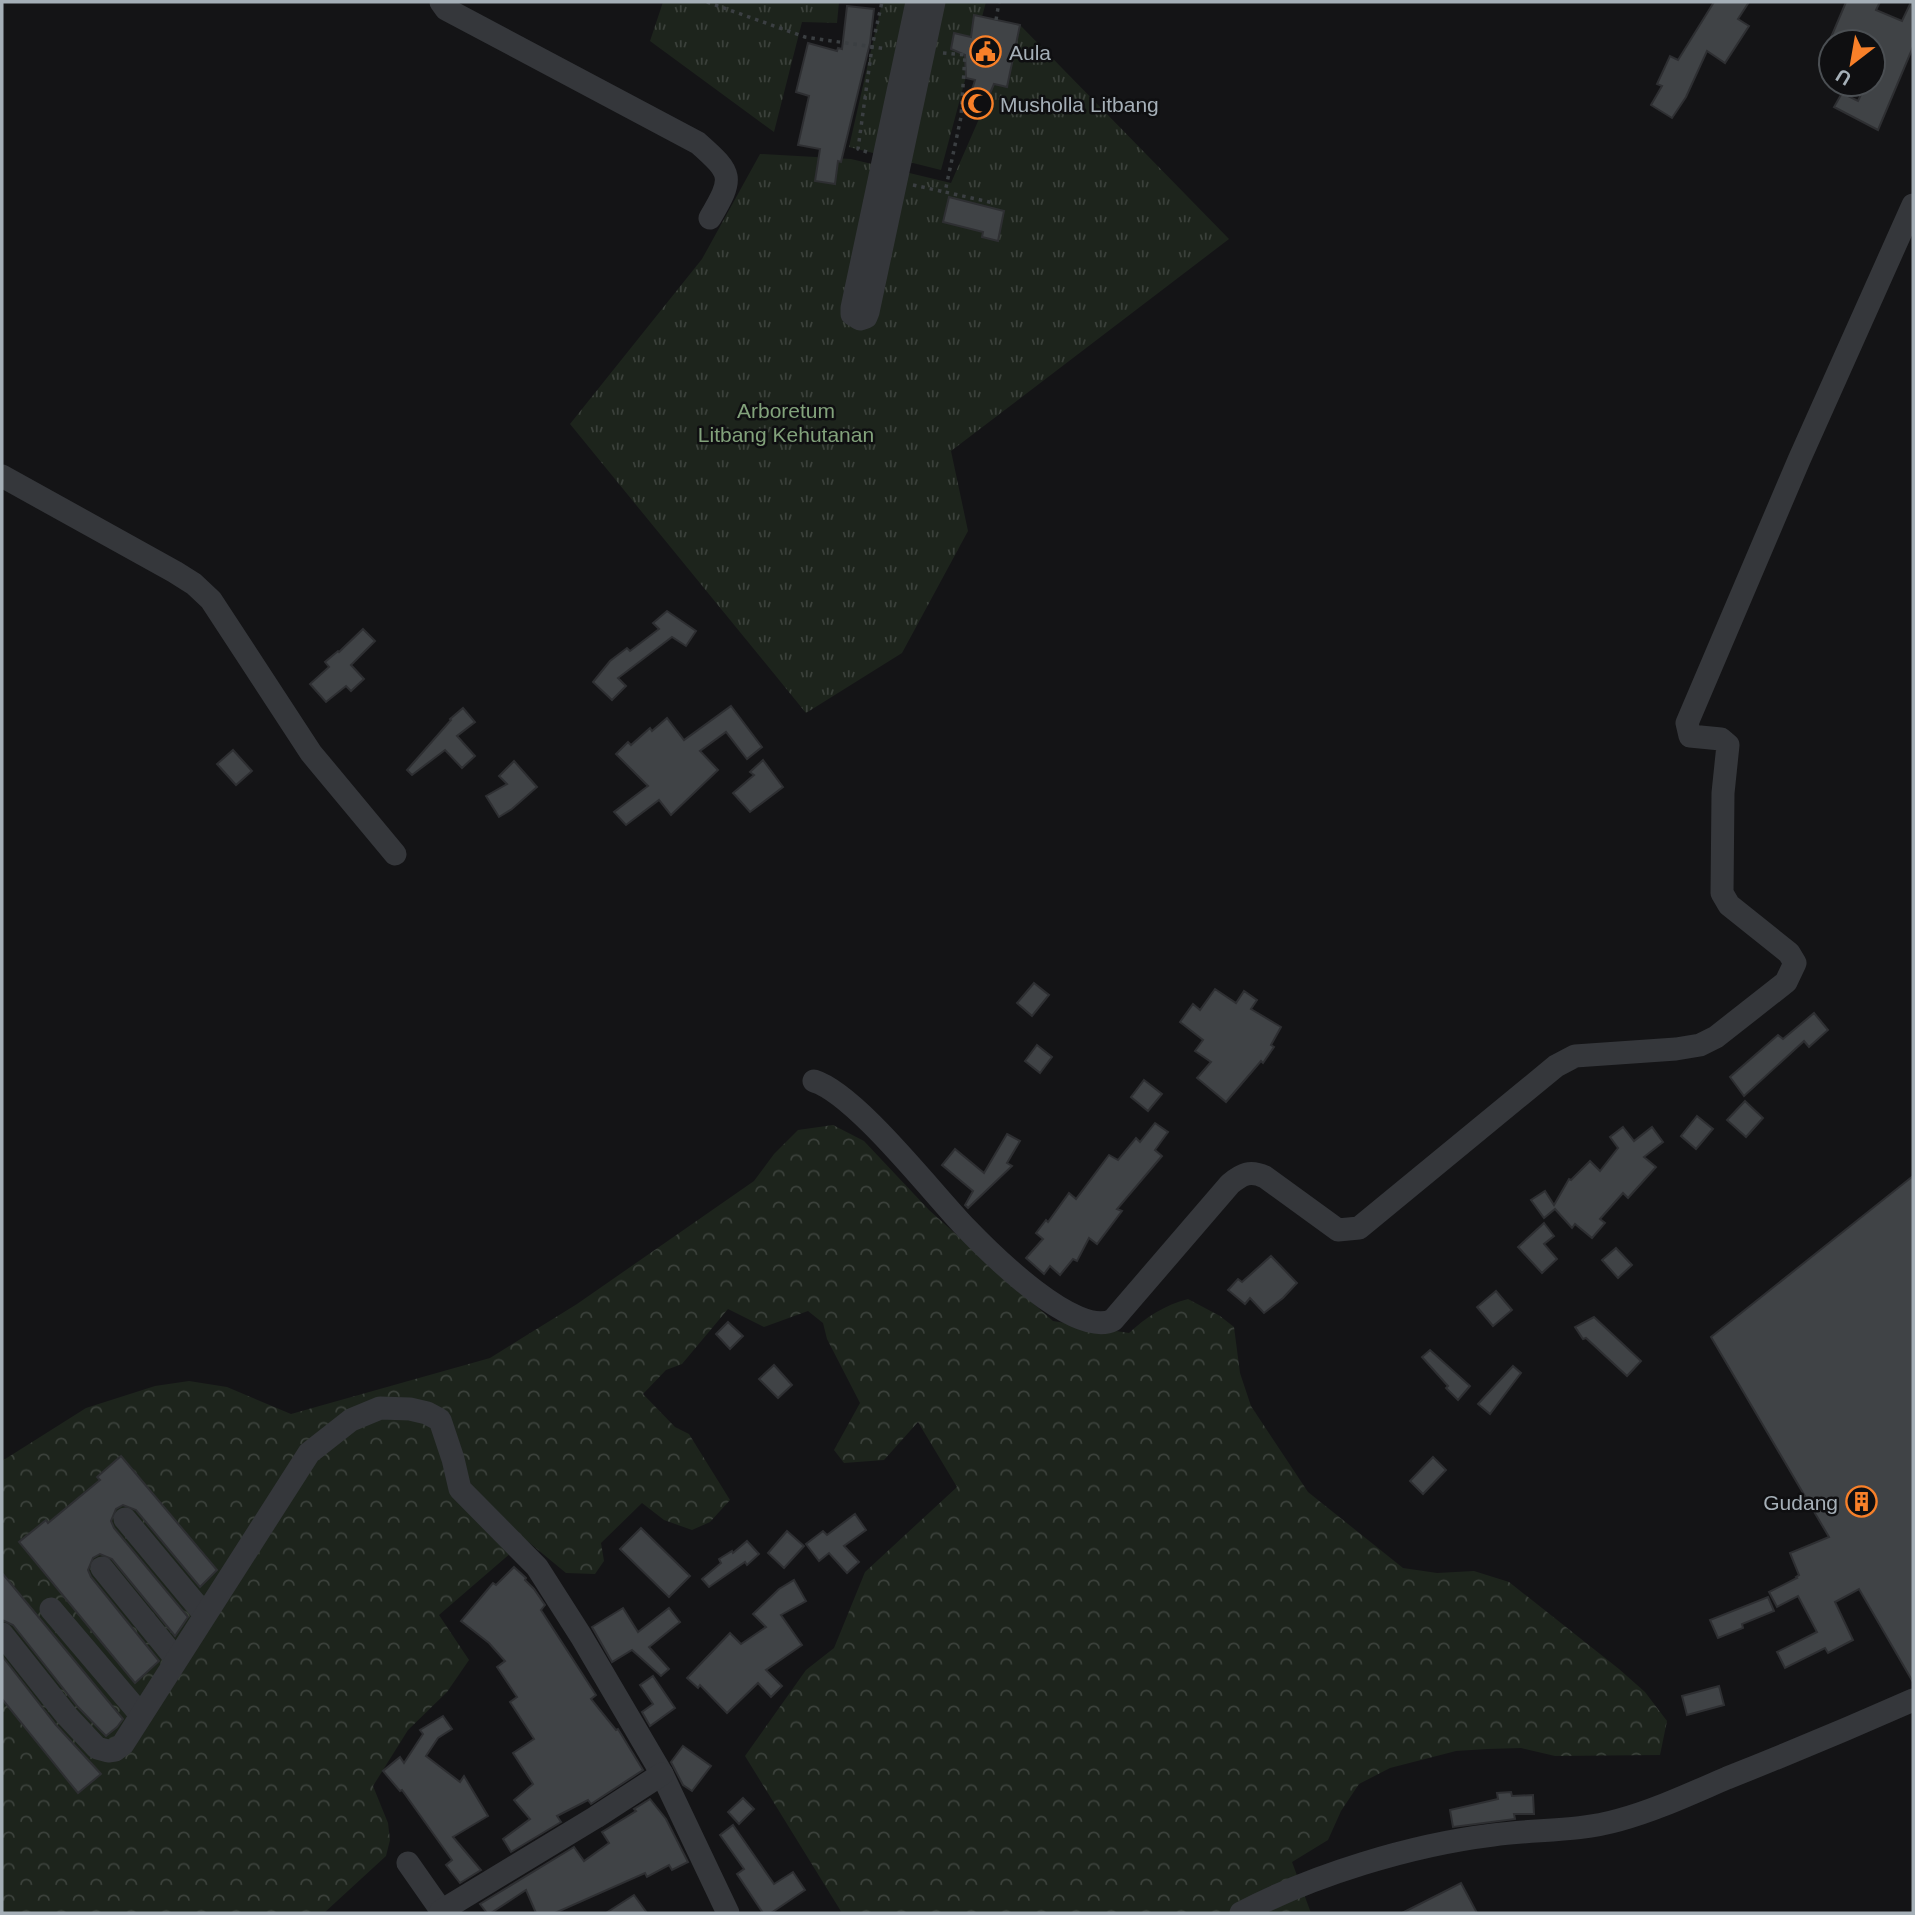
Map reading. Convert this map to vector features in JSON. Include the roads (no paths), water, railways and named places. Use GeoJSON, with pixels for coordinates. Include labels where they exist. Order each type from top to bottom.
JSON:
{"type":"FeatureCollection","features":[{"type":"Feature","properties":{"kind":"street"},"geometry":{"type":"LineString","coordinates":[[441,2],[446,9],[698,143],[720,162],[727,176],[727,185],[710,218]]}},
{"type":"Feature","properties":{"kind":"street"},"geometry":{"type":"LineString","coordinates":[[893,170],[852,308],[855,317],[864,318],[868,313],[915,52],[917,2]]}},
{"type":"Feature","properties":{"kind":"street"},"geometry":{"type":"LineString","coordinates":[[915,52],[934,2]]}},
{"type":"Feature","properties":{"kind":"street"},"geometry":{"type":"LineString","coordinates":[[814,1081],[831,1089],[848,1102],[968,1230],[1032,1289],[1080,1320],[1106,1324],[1113,1320],[1230,1184],[1241,1175],[1254,1172],[1265,1177],[1338,1230],[1359,1228],[1556,1066],[1575,1056],[1700,1045],[1716,1037],[1786,982],[1795,962],[1790,953],[1729,905],[1722,893],[1723,793],[1728,745],[1721,739],[1690,736],[1687,723],[1799,460],[1913,205]]}},
{"type":"Feature","properties":{"kind":"street"},"geometry":{"type":"LineString","coordinates":[[2,475],[175,572],[194,584],[211,600],[311,753],[396,854]]}},
{"type":"Feature","properties":{"kind":"street"},"geometry":{"type":"LineString","coordinates":[[2,1634],[67,1716],[97,1748],[115,1750],[123,1744],[309,1453],[351,1420],[380,1408],[410,1409],[427,1413],[440,1420],[460,1489],[537,1567],[581,1636],[662,1774],[728,1913]]}},
{"type":"Feature","properties":{"kind":"street"},"geometry":{"type":"LineString","coordinates":[[125,1519],[204,1614]]}},
{"type":"Feature","properties":{"kind":"street"},"geometry":{"type":"LineString","coordinates":[[102,1568],[176,1659]]}},
{"type":"Feature","properties":{"kind":"street"},"geometry":{"type":"LineString","coordinates":[[51,1609],[141,1715]]}},
{"type":"Feature","properties":{"kind":"street"},"geometry":{"type":"LineString","coordinates":[[1241,1913],[1315,1881],[1441,1843],[1493,1834],[1584,1829],[1638,1814],[1833,1736],[1913,1700]]}},
{"type":"Feature","properties":{"kind":"street"},"geometry":{"type":"LineString","coordinates":[[408,1863],[442,1912],[662,1774]]}},
{"type":"Feature","properties":{"kind":"place","name":"Aula"},"geometry":{"type":"Point","coordinates":[986,52]}},
{"type":"Feature","properties":{"kind":"place","name":"Musholla Litbang"},"geometry":{"type":"Point","coordinates":[977,104]}},
{"type":"Feature","properties":{"kind":"place","name":"Gudang"},"geometry":{"type":"Point","coordinates":[1861,1502]}},
{"type":"Feature","properties":{"kind":"park label","name":"Arboretum Litbang Kehutanan"},"geometry":{"type":"Point","coordinates":[786,422]}}]}
